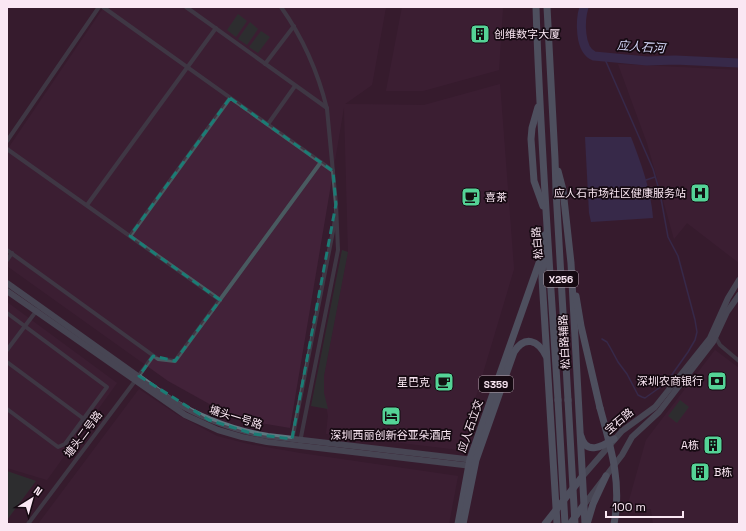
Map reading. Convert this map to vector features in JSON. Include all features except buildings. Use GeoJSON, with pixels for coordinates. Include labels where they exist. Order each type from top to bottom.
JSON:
{"type":"FeatureCollection","features":[{"type":"Feature","properties":{"kind":"main road","name":"松白路"},"geometry":{"type":"LineString","coordinates":[[536,7],[545,213],[550,270],[565,524]]}},
{"type":"Feature","properties":{"kind":"main road","name":"松白路"},"geometry":{"type":"LineString","coordinates":[[547,7],[556,190],[576,524]]}},
{"type":"Feature","properties":{"kind":"main road"},"geometry":{"type":"LineString","coordinates":[[540,101],[531,134],[531,146],[535,186],[545,213]]}},
{"type":"Feature","properties":{"kind":"main road","name":"松白路辅路"},"geometry":{"type":"LineString","coordinates":[[555,159],[563,190],[570,263],[586,524]]}},
{"type":"Feature","properties":{"kind":"main road","name":"松白路辅路"},"geometry":{"type":"LineString","coordinates":[[545,213],[542,278],[557,524]]}},
{"type":"Feature","properties":{"kind":"main road","name":"应人石立交"},"geometry":{"type":"LineString","coordinates":[[458,524],[472,463],[488,406],[535,279],[543,247]]}},
{"type":"Feature","properties":{"kind":"main road"},"geometry":{"type":"LineString","coordinates":[[570,263],[581,326],[613,457],[617,483],[614,524]]}},
{"type":"Feature","properties":{"kind":"main road"},"geometry":{"type":"LineString","coordinates":[[463,524],[472,463],[517,348],[525,342],[535,342],[544,350],[547,357]]}},
{"type":"Feature","properties":{"kind":"main road"},"geometry":{"type":"LineString","coordinates":[[551,433],[556,441],[564,446],[573,444],[580,432]]}},
{"type":"Feature","properties":{"kind":"main road"},"geometry":{"type":"LineString","coordinates":[[580,432],[584,442],[592,448],[603,446],[614,439]]}},
{"type":"Feature","properties":{"kind":"main road"},"geometry":{"type":"LineString","coordinates":[[586,524],[593,504],[606,476]]}},
{"type":"Feature","properties":{"kind":"main road","name":"宝石路"},"geometry":{"type":"LineString","coordinates":[[545,524],[582,477]]}},
{"type":"Feature","properties":{"kind":"main road","name":"宝石路"},"geometry":{"type":"LineString","coordinates":[[570,524],[584,506]]}},
{"type":"Feature","properties":{"kind":"street"},"geometry":{"type":"LineString","coordinates":[[7,141],[99,7]]}},
{"type":"Feature","properties":{"kind":"street"},"geometry":{"type":"LineString","coordinates":[[103,7],[333,171]]}},
{"type":"Feature","properties":{"kind":"street"},"geometry":{"type":"LineString","coordinates":[[186,7],[327,109]]}},
{"type":"Feature","properties":{"kind":"street"},"geometry":{"type":"LineString","coordinates":[[281,7],[294,26],[312,60],[321,84],[327,109],[338,250],[300,443]]}},
{"type":"Feature","properties":{"kind":"street"},"geometry":{"type":"LineString","coordinates":[[265,64],[294,26]]}},
{"type":"Feature","properties":{"kind":"street"},"geometry":{"type":"LineString","coordinates":[[87,205],[216,28]]}},
{"type":"Feature","properties":{"kind":"street"},"geometry":{"type":"LineString","coordinates":[[268,124],[295,86]]}},
{"type":"Feature","properties":{"kind":"street"},"geometry":{"type":"LineString","coordinates":[[130,236],[230,98]]}},
{"type":"Feature","properties":{"kind":"street"},"geometry":{"type":"LineString","coordinates":[[7,149],[220,300]]}},
{"type":"Feature","properties":{"kind":"street"},"geometry":{"type":"LineString","coordinates":[[7,250],[153,356],[158,359],[175,361],[320,162]]}},
{"type":"Feature","properties":{"kind":"street"},"geometry":{"type":"LineString","coordinates":[[292,442],[336,215]]}},
{"type":"Feature","properties":{"kind":"street"},"geometry":{"type":"LineString","coordinates":[[7,260],[12,253]]}},
{"type":"Feature","properties":{"kind":"street"},"geometry":{"type":"LineString","coordinates":[[739,280],[713,338],[739,360]]}},
{"type":"Feature","properties":{"kind":"street","name":"塘头一号路"},"geometry":{"type":"LineString","coordinates":[[7,283],[38,309]]}},
{"type":"Feature","properties":{"kind":"street","name":"塘头一号路"},"geometry":{"type":"LineString","coordinates":[[7,290],[38,309],[185,415],[207,426],[242,437],[472,463]]}},
{"type":"Feature","properties":{"kind":"street"},"geometry":{"type":"LineString","coordinates":[[725,310],[739,295]]}},
{"type":"Feature","properties":{"kind":"street"},"geometry":{"type":"LineString","coordinates":[[7,350],[38,309]]}},
{"type":"Feature","properties":{"kind":"street"},"geometry":{"type":"LineString","coordinates":[[7,313],[107,387],[65,444],[58,447],[7,409]]}},
{"type":"Feature","properties":{"kind":"street","name":"宝石路"},"geometry":{"type":"LineString","coordinates":[[582,477],[614,439],[627,427],[655,407],[713,338]]}},
{"type":"Feature","properties":{"kind":"street","name":"宝石路"},"geometry":{"type":"LineString","coordinates":[[584,506],[622,455],[632,437],[659,412],[713,338]]}},
{"type":"Feature","properties":{"kind":"street","name":"塘头二号路"},"geometry":{"type":"LineString","coordinates":[[28,524],[153,356]]}},
{"type":"Feature","properties":{"kind":"street"},"geometry":{"type":"LineString","coordinates":[[7,362],[84,419]]}},
{"type":"Feature","properties":{"kind":"highlighted area"},"geometry":{"type":"Polygon","coordinates":[[[230,98],[333,171],[336,204],[292,439],[254,434],[209,420],[139,376],[153,356],[175,361],[220,300],[130,236],[230,98]]]}},
{"type":"Feature","properties":{"kind":"shaded area"},"geometry":{"type":"Polygon","coordinates":[[[104,7],[386,7],[372,85],[345,104],[424,105],[500,84],[514,269],[460,450],[326,434],[328,416],[324,393],[324,376],[348,252],[344,107],[290,428],[248,421],[235,417],[168,381],[7,266],[7,150],[104,7]]]}},
{"type":"Feature","properties":{"kind":"shaded area"},"geometry":{"type":"Polygon","coordinates":[[[402,7],[503,7],[499,70],[423,91],[386,91],[402,7]]]}},
{"type":"Feature","properties":{"kind":"shaded area"},"geometry":{"type":"Polygon","coordinates":[[[618,64],[739,70],[739,263],[687,223],[674,239],[647,143],[618,64]]]}},
{"type":"Feature","properties":{"kind":"shaded area"},"geometry":{"type":"Polygon","coordinates":[[[585,137],[631,137],[648,187],[653,218],[591,222],[589,213],[585,137]]]}},
{"type":"Feature","properties":{"kind":"shaded area"},"geometry":{"type":"Polygon","coordinates":[[[7,302],[117,383],[47,480],[7,468],[7,302]]]}},
{"type":"Feature","properties":{"kind":"shaded area"},"geometry":{"type":"Polygon","coordinates":[[[715,350],[739,368],[739,524],[653,524],[651,509],[626,511],[646,440],[715,350]]]}},
{"type":"Feature","properties":{"kind":"shaded area"},"geometry":{"type":"Polygon","coordinates":[[[139,389],[176,414],[217,436],[248,444],[300,453],[458,476],[449,524],[38,524],[139,389]]]}},
{"type":"Feature","properties":{"kind":"green space"},"geometry":{"type":"Polygon","coordinates":[[[238,14],[247,21],[236,37],[227,30],[238,14]]]}},
{"type":"Feature","properties":{"kind":"green space"},"geometry":{"type":"Polygon","coordinates":[[[250,22],[258,29],[247,45],[238,39],[250,22]]]}},
{"type":"Feature","properties":{"kind":"green space"},"geometry":{"type":"Polygon","coordinates":[[[261,31],[270,37],[258,53],[249,47],[261,31]]]}},
{"type":"Feature","properties":{"kind":"green space"},"geometry":{"type":"Polygon","coordinates":[[[342,250],[348,252],[324,376],[324,393],[328,409],[311,406],[342,250]]]}},
{"type":"Feature","properties":{"kind":"green space"},"geometry":{"type":"Polygon","coordinates":[[[680,400],[689,407],[677,423],[668,416],[680,400]]]}},
{"type":"Feature","properties":{"kind":"green space"},"geometry":{"type":"Polygon","coordinates":[[[7,471],[36,481],[7,520],[7,471]]]}},
{"type":"Feature","properties":{"kind":"waterway","name":"应人石河"},"geometry":{"type":"LineString","coordinates":[[584,7],[581,27],[583,41],[589,53],[594,56],[647,61],[675,60],[739,63]]}},
{"type":"Feature","properties":{"kind":"waterway"},"geometry":{"type":"LineString","coordinates":[[602,339],[607,342],[638,395],[645,398],[666,383],[688,352],[695,340],[697,332],[678,256],[668,237],[660,193],[653,169],[604,57]]}},
{"type":"Feature","properties":{"kind":"waterway"},"geometry":{"type":"LineString","coordinates":[[646,180],[655,177]]}},
{"type":"Feature","properties":{"kind":"place","name":"创维数字大厦"},"geometry":{"type":"Point","coordinates":[480,34]}},
{"type":"Feature","properties":{"kind":"place","name":"应人石市场社区健康服务站"},"geometry":{"type":"Point","coordinates":[700,193]}},
{"type":"Feature","properties":{"kind":"place","name":"喜茶"},"geometry":{"type":"Point","coordinates":[471,197]}},
{"type":"Feature","properties":{"kind":"place","name":"深圳农商银行"},"geometry":{"type":"Point","coordinates":[717,381]}},
{"type":"Feature","properties":{"kind":"place","name":"星巴克"},"geometry":{"type":"Point","coordinates":[444,382]}},
{"type":"Feature","properties":{"kind":"place","name":"深圳西丽创新谷亚朵酒店"},"geometry":{"type":"Point","coordinates":[391,416]}},
{"type":"Feature","properties":{"kind":"place","name":"A栋"},"geometry":{"type":"Point","coordinates":[713,445]}},
{"type":"Feature","properties":{"kind":"place","name":"B栋"},"geometry":{"type":"Point","coordinates":[700,472]}}]}
